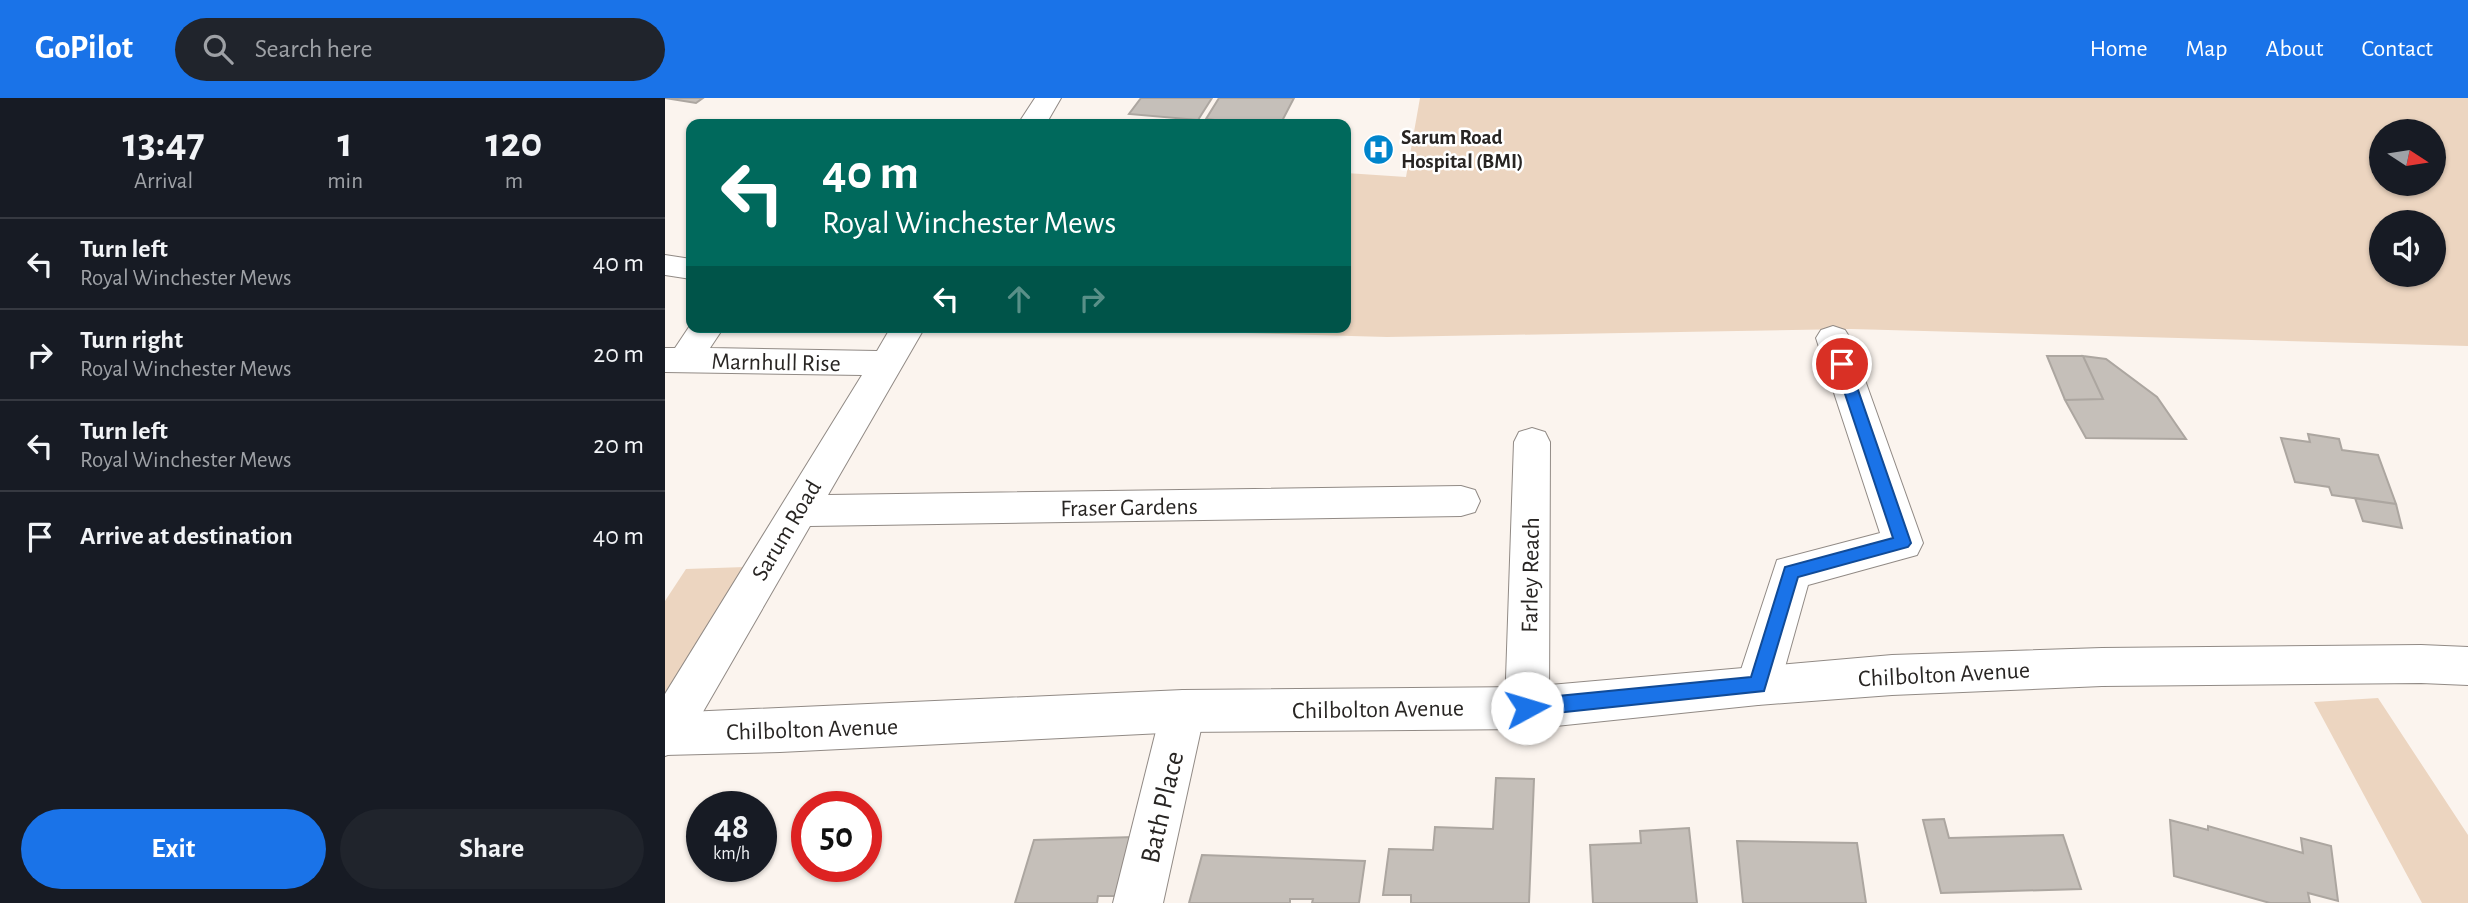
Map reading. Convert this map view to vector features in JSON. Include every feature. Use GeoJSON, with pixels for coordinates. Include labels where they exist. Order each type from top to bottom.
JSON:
{"type":"FeatureCollection","features":[{"type":"Feature","properties":{"kind":"street"},"geometry":{"type":"LineString","coordinates":[[1035,119],[1048,98]]}},
{"type":"Feature","properties":{"kind":"street"},"geometry":{"type":"LineString","coordinates":[[665,265],[686,269]]}},
{"type":"Feature","properties":{"kind":"street"},"geometry":{"type":"LineString","coordinates":[[675,360],[701,333]]}},
{"type":"Feature","properties":{"kind":"street","name":"Sarum Road"},"geometry":{"type":"LineString","coordinates":[[665,734],[904,333]]}},
{"type":"Feature","properties":{"kind":"street"},"geometry":{"type":"LineString","coordinates":[[1758,685],[1791,572],[1903,543],[1833,338]]}},
{"type":"Feature","properties":{"kind":"street","name":"Marnhull Rise"},"geometry":{"type":"LineString","coordinates":[[675,360],[886,363]]}},
{"type":"Feature","properties":{"kind":"street","name":"Farley Reach"},"geometry":{"type":"LineString","coordinates":[[1527,708],[1532,442]]}},
{"type":"Feature","properties":{"kind":"street","name":"Fraser Gardens"},"geometry":{"type":"LineString","coordinates":[[796,511],[1461,501]]}},
{"type":"Feature","properties":{"kind":"street","name":"Chilbolton Avenue"},"geometry":{"type":"LineString","coordinates":[[665,734],[794,731],[1183,711],[1527,708],[1758,685],[1892,675],[2102,667],[2421,664],[2468,666]]}},
{"type":"Feature","properties":{"kind":"street","name":"Bath Place"},"geometry":{"type":"LineString","coordinates":[[1138,903],[1183,711]]}},
{"type":"Feature","properties":{"kind":"shaded area"},"geometry":{"type":"Polygon","coordinates":[[[1420,98],[2468,98],[2468,346],[1851,329],[1387,337],[1245,333],[1351,333],[1351,173],[1406,177],[1420,98]]]}},
{"type":"Feature","properties":{"kind":"shaded area"},"geometry":{"type":"Polygon","coordinates":[[[745,567],[665,698],[665,601],[686,569],[745,567]]]}},
{"type":"Feature","properties":{"kind":"shaded area"},"geometry":{"type":"Polygon","coordinates":[[[2378,698],[2468,835],[2468,903],[2422,903],[2314,702],[2378,698]]]}},
{"type":"Feature","properties":{"kind":"building"},"geometry":{"type":"Polygon","coordinates":[[[665,98],[703,98],[696,103],[665,98]]]}},
{"type":"Feature","properties":{"kind":"building"},"geometry":{"type":"Polygon","coordinates":[[[1141,98],[1212,98],[1199,119],[1129,114],[1141,98]]]}},
{"type":"Feature","properties":{"kind":"building"},"geometry":{"type":"Polygon","coordinates":[[[1219,98],[1294,98],[1283,119],[1206,119],[1219,98]]]}},
{"type":"Feature","properties":{"kind":"building"},"geometry":{"type":"Polygon","coordinates":[[[2047,356],[2083,356],[2103,399],[2065,400],[2047,356]]]}},
{"type":"Feature","properties":{"kind":"building"},"geometry":{"type":"Polygon","coordinates":[[[2083,356],[2106,359],[2157,397],[2186,439],[2086,438],[2065,400],[2103,399],[2083,356]]]}},
{"type":"Feature","properties":{"kind":"building"},"geometry":{"type":"Polygon","coordinates":[[[2308,434],[2339,439],[2342,450],[2378,455],[2396,504],[2332,495],[2329,487],[2295,482],[2281,438],[2310,442],[2308,434]]]}},
{"type":"Feature","properties":{"kind":"building"},"geometry":{"type":"Polygon","coordinates":[[[2355,498],[2396,504],[2402,528],[2363,521],[2355,498]]]}},
{"type":"Feature","properties":{"kind":"building"},"geometry":{"type":"Polygon","coordinates":[[[1496,778],[1534,779],[1529,903],[1411,903],[1411,895],[1383,895],[1389,849],[1433,850],[1435,827],[1493,829],[1496,778]]]}},
{"type":"Feature","properties":{"kind":"building"},"geometry":{"type":"Polygon","coordinates":[[[1944,819],[1949,838],[2063,835],[2081,889],[1941,893],[1923,820],[1944,819]]]}},
{"type":"Feature","properties":{"kind":"building"},"geometry":{"type":"Polygon","coordinates":[[[2170,820],[2208,830],[2208,826],[2303,853],[2301,838],[2331,846],[2338,901],[2308,893],[2310,903],[2270,903],[2174,876],[2170,820]]]}},
{"type":"Feature","properties":{"kind":"building"},"geometry":{"type":"Polygon","coordinates":[[[1689,828],[1697,903],[1593,903],[1590,845],[1641,843],[1640,831],[1689,828]]]}},
{"type":"Feature","properties":{"kind":"building"},"geometry":{"type":"Polygon","coordinates":[[[1133,837],[1120,896],[1098,896],[1097,903],[1015,903],[1034,840],[1133,837]]]}},
{"type":"Feature","properties":{"kind":"building"},"geometry":{"type":"Polygon","coordinates":[[[1737,841],[1857,843],[1866,903],[1743,903],[1737,841]]]}},
{"type":"Feature","properties":{"kind":"building"},"geometry":{"type":"Polygon","coordinates":[[[1202,855],[1365,861],[1359,903],[1312,903],[1313,899],[1290,899],[1290,903],[1189,903],[1202,855]]]}},
{"type":"Feature","properties":{"kind":"place","name":"Sarum Road Hospital (BMI)"},"geometry":{"type":"Point","coordinates":[1378,149]}},
{"type":"Feature","properties":{"kind":"route"},"geometry":{"type":"LineString","coordinates":[[1527,708],[1758,685],[1791,572],[1903,543],[1842,364]]}}]}
